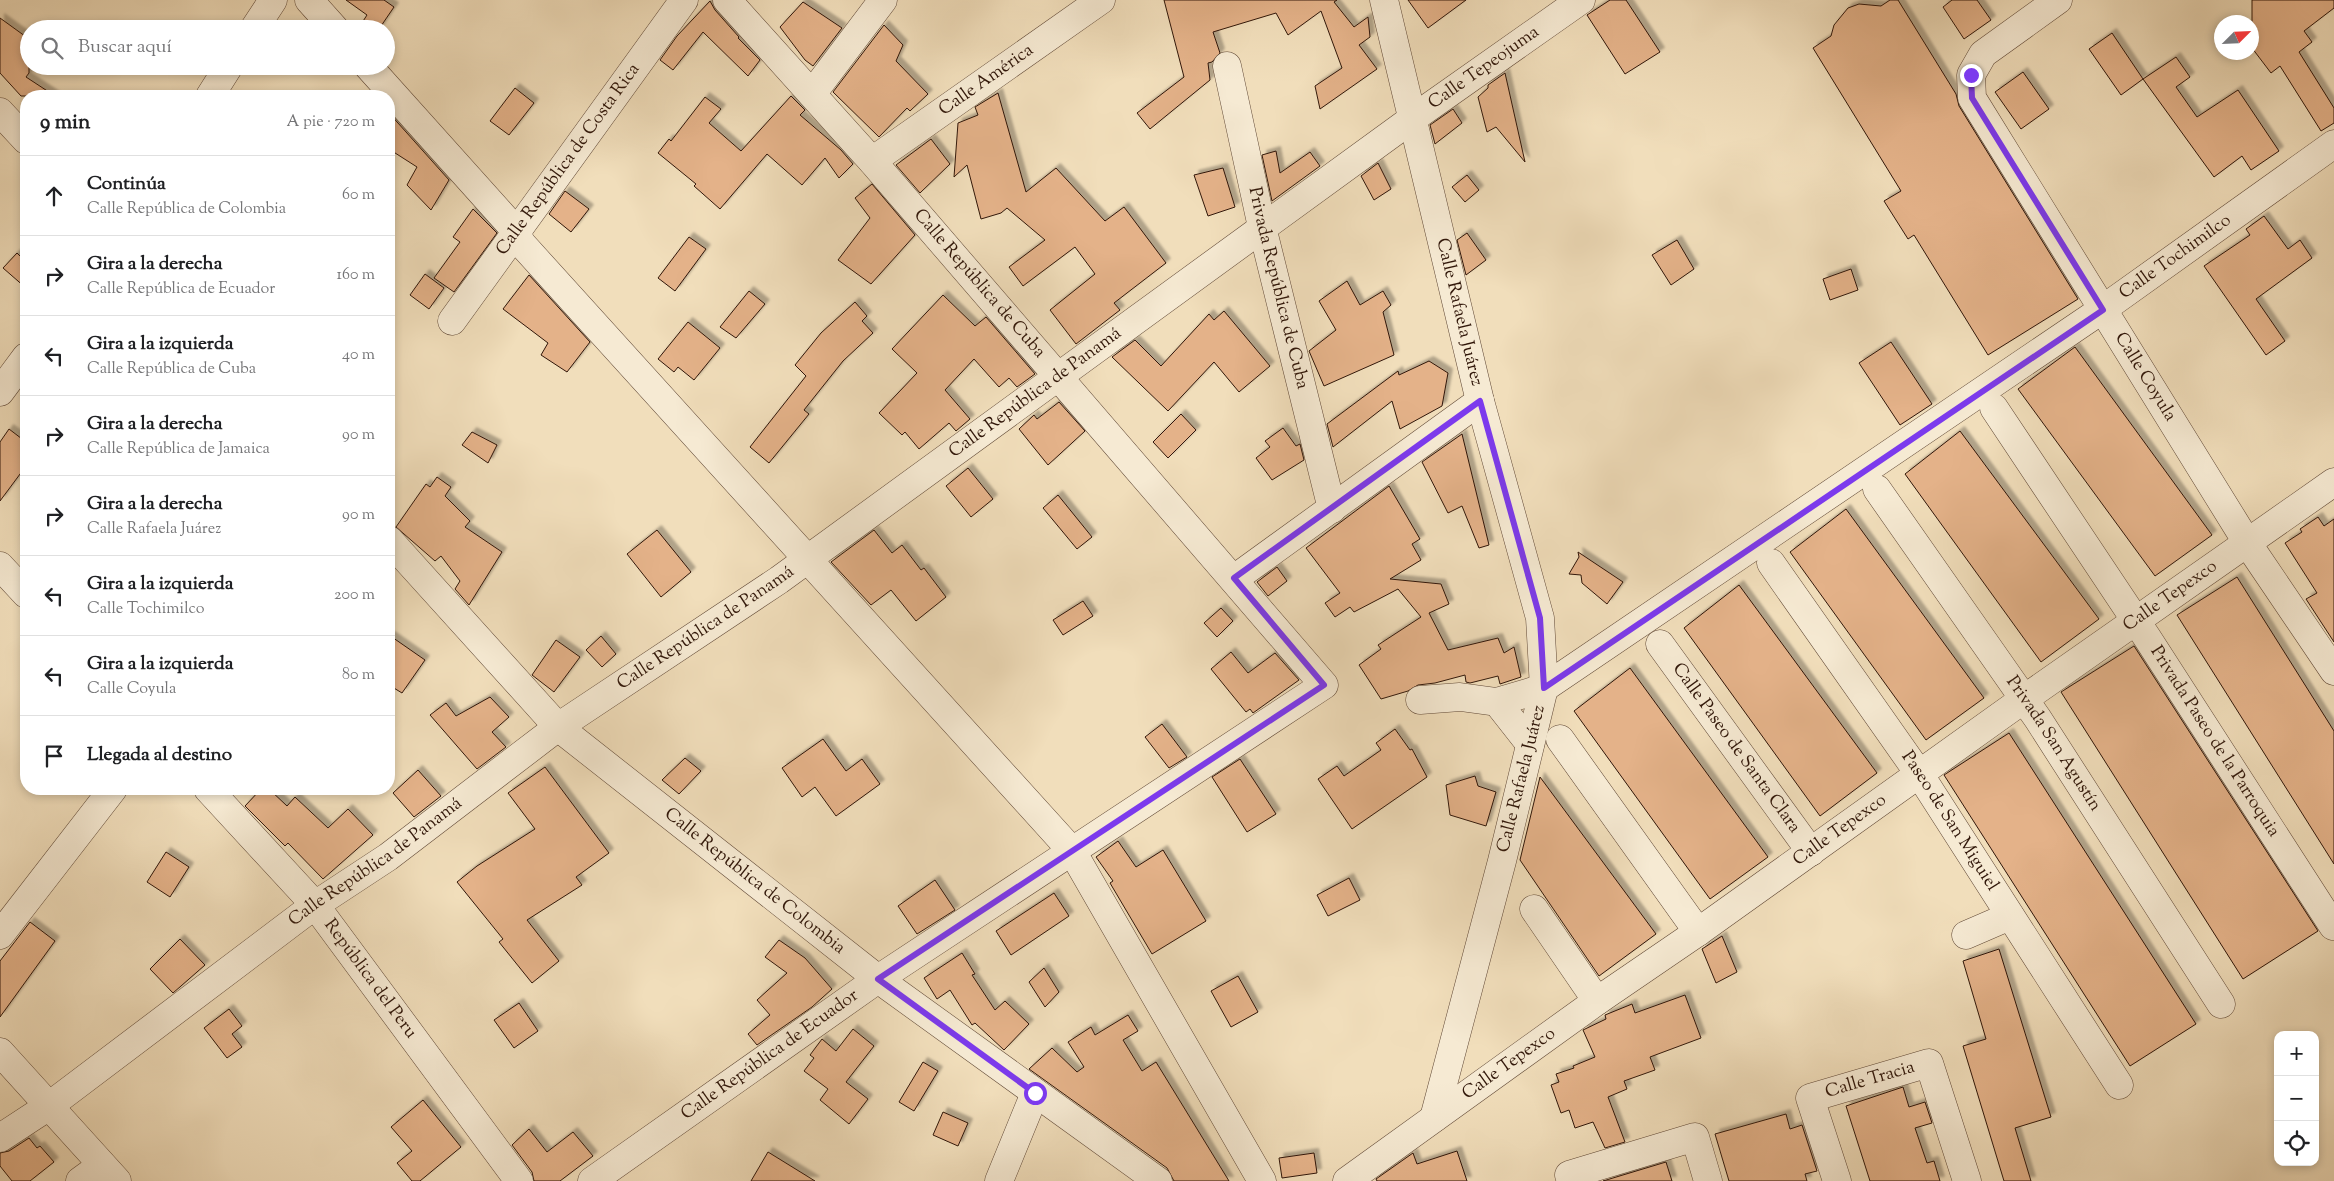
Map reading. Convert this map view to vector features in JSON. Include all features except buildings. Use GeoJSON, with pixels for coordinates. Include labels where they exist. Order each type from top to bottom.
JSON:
{"type":"FeatureCollection","features":[{"type":"Feature","properties":{"kind":"street"},"geometry":{"type":"LineString","coordinates":[[260,20],[273,0]]}},
{"type":"Feature","properties":{"kind":"street"},"geometry":{"type":"LineString","coordinates":[[309,0],[327,20]]}},
{"type":"Feature","properties":{"kind":"street","name":"Calle República de Costa Rica"},"geometry":{"type":"LineString","coordinates":[[452,321],[684,0]]}},
{"type":"Feature","properties":{"kind":"street","name":"Calle República de Cuba"},"geometry":{"type":"LineString","coordinates":[[727,0],[872,161],[1234,578],[1324,685]]}},
{"type":"Feature","properties":{"kind":"street"},"geometry":{"type":"LineString","coordinates":[[812,94],[883,0]]}},
{"type":"Feature","properties":{"kind":"street","name":"Calle América"},"geometry":{"type":"LineString","coordinates":[[872,161],[1101,0]]}},
{"type":"Feature","properties":{"kind":"street","name":"Calle Rafaela Juárez"},"geometry":{"type":"LineString","coordinates":[[1384,0],[1480,401],[1540,618],[1544,688],[1434,1118]]}},
{"type":"Feature","properties":{"kind":"street","name":"Calle Tepeojuma"},"geometry":{"type":"LineString","coordinates":[[1412,119],[1580,0]]}},
{"type":"Feature","properties":{"kind":"street","name":"Calle Coyula"},"geometry":{"type":"LineString","coordinates":[[2058,0],[1984,54],[1971,75],[1972,98],[2248,544],[2334,671]]}},
{"type":"Feature","properties":{"kind":"street","name":"Privada República de Cuba"},"geometry":{"type":"LineString","coordinates":[[1227,66],[1262,227],[1332,509]]}},
{"type":"Feature","properties":{"kind":"street"},"geometry":{"type":"LineString","coordinates":[[214,90],[223,75]]}},
{"type":"Feature","properties":{"kind":"street"},"geometry":{"type":"LineString","coordinates":[[376,75],[390,90]]}},
{"type":"Feature","properties":{"kind":"street"},"geometry":{"type":"LineString","coordinates":[[395,96],[516,231],[521,243],[809,558],[1072,851],[1262,1181]]}},
{"type":"Feature","properties":{"kind":"street"},"geometry":{"type":"LineString","coordinates":[[0,112],[20,134]]}},
{"type":"Feature","properties":{"kind":"street","name":"Calle República de Panamá"},"geometry":{"type":"LineString","coordinates":[[0,1138],[49,1106],[315,905],[388,857],[558,727],[809,558],[1412,119]]}},
{"type":"Feature","properties":{"kind":"street","name":"Calle Tochimilco"},"geometry":{"type":"LineString","coordinates":[[1497,702],[1544,688],[2103,310],[2334,144]]}},
{"type":"Feature","properties":{"kind":"street"},"geometry":{"type":"LineString","coordinates":[[0,392],[20,366]]}},
{"type":"Feature","properties":{"kind":"street"},"geometry":{"type":"LineString","coordinates":[[1234,578],[1480,401]]}},
{"type":"Feature","properties":{"kind":"street","name":"Privada Paseo de la Parroquia"},"geometry":{"type":"LineString","coordinates":[[1994,408],[2136,622],[2333,926]]}},
{"type":"Feature","properties":{"kind":"street","name":"Calle Tepexco"},"geometry":{"type":"LineString","coordinates":[[1347,1181],[1597,1001],[1698,932],[2024,699],[2334,482]]}},
{"type":"Feature","properties":{"kind":"street","name":"Privada San Agustín"},"geometry":{"type":"LineString","coordinates":[[1877,489],[2024,699],[2221,1004]]}},
{"type":"Feature","properties":{"kind":"street","name":"Calle República de Colombia"},"geometry":{"type":"LineString","coordinates":[[395,547],[558,727],[878,979],[1158,1181]]}},
{"type":"Feature","properties":{"kind":"street","name":"Paseo de San Miguiel"},"geometry":{"type":"LineString","coordinates":[[1771,563],[1920,775],[2118,1085]]}},
{"type":"Feature","properties":{"kind":"street"},"geometry":{"type":"LineString","coordinates":[[0,566],[20,588]]}},
{"type":"Feature","properties":{"kind":"street","name":"Calle Paseo de Santa Clara"},"geometry":{"type":"LineString","coordinates":[[1660,644],[1811,852]]}},
{"type":"Feature","properties":{"kind":"street","name":"Calle República de Ecuador"},"geometry":{"type":"LineString","coordinates":[[592,1181],[878,979],[1324,685]]}},
{"type":"Feature","properties":{"kind":"street"},"geometry":{"type":"LineString","coordinates":[[1420,700],[1460,697],[1497,702],[1530,744]]}},
{"type":"Feature","properties":{"kind":"street"},"geometry":{"type":"LineString","coordinates":[[1560,739],[1698,932]]}},
{"type":"Feature","properties":{"kind":"street"},"geometry":{"type":"LineString","coordinates":[[0,935],[108,795]]}},
{"type":"Feature","properties":{"kind":"street","name":"República del Peru"},"geometry":{"type":"LineString","coordinates":[[214,795],[315,905],[518,1181]]}},
{"type":"Feature","properties":{"kind":"street"},"geometry":{"type":"LineString","coordinates":[[1534,909],[1597,1001]]}},
{"type":"Feature","properties":{"kind":"street"},"geometry":{"type":"LineString","coordinates":[[1966,935],[2010,916]]}},
{"type":"Feature","properties":{"kind":"street"},"geometry":{"type":"LineString","coordinates":[[0,1052],[109,1173],[80,1181]]}},
{"type":"Feature","properties":{"kind":"street","name":"Calle Tracia"},"geometry":{"type":"LineString","coordinates":[[1837,1181],[1810,1098],[1929,1063],[1967,1181]]}},
{"type":"Feature","properties":{"kind":"street"},"geometry":{"type":"LineString","coordinates":[[999,1181],[1035,1093]]}},
{"type":"Feature","properties":{"kind":"street"},"geometry":{"type":"LineString","coordinates":[[1570,1178],[1695,1137],[1708,1181]]}},
{"type":"Feature","properties":{"kind":"route"},"geometry":{"type":"LineString","coordinates":[[1035,1093],[878,979],[1324,685],[1234,578],[1480,401],[1540,618],[1544,688],[2103,310],[1972,98],[1971,75]]}}]}
